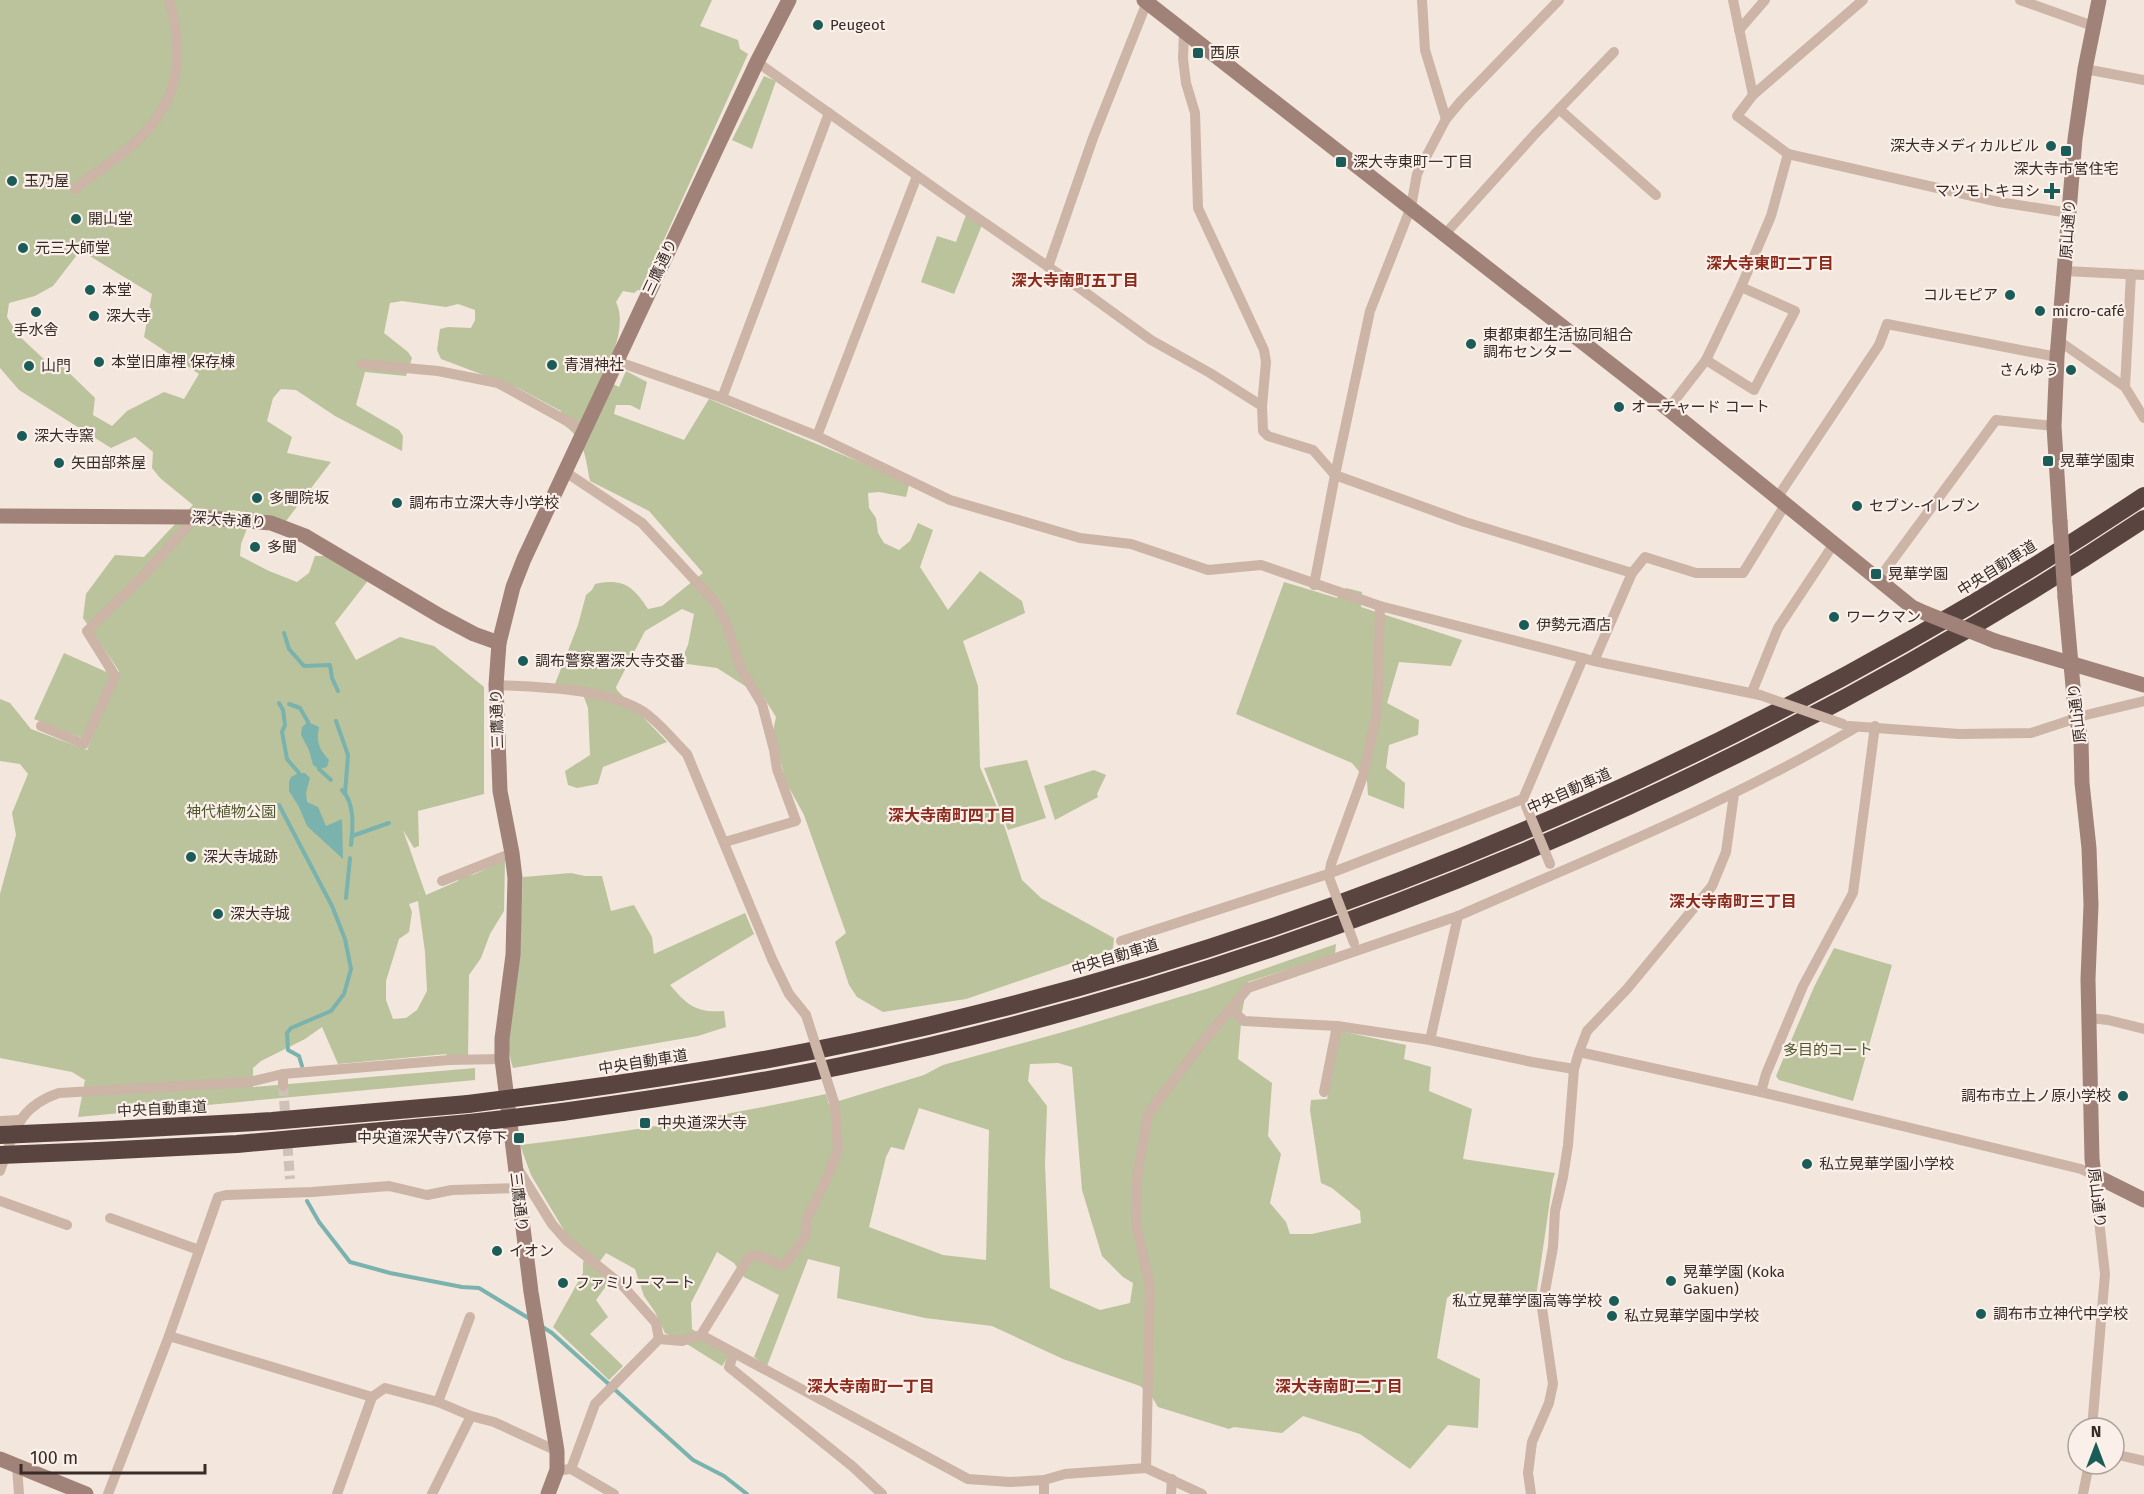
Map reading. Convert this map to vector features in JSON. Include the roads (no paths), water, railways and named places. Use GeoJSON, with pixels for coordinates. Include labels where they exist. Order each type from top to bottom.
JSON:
{"type":"FeatureCollection","features":[{"type":"Feature","properties":{"kind":"highway","name":"中央自動車道"},"geometry":{"type":"LineString","coordinates":[[0,1135],[272,1121],[468,1104],[560,1092],[748,1063],[978,1014],[1094,983],[1189,954],[1383,887],[1485,848],[1655,772],[1800,700],[1958,614],[2144,496]]}},
{"type":"Feature","properties":{"kind":"highway"},"geometry":{"type":"LineString","coordinates":[[0,1155],[237,1144],[562,1113],[752,1083],[926,1047],[1134,991],[1238,959],[1386,908],[1588,825],[1683,782],[1874,683],[1997,613],[2144,519]]}},
{"type":"Feature","properties":{"kind":"street"},"geometry":{"type":"LineString","coordinates":[[75,189],[137,141],[158,118],[166,103],[175,83],[178,46],[175,19],[169,0]]}},
{"type":"Feature","properties":{"kind":"street","name":"三鷹通り"},"geometry":{"type":"LineString","coordinates":[[548,1494],[564,1470],[558,1451],[536,1323],[516,1188],[502,1059],[502,1039],[514,933],[515,878],[500,791],[495,685],[498,643],[518,574],[564,471],[757,62],[789,0]]}},
{"type":"Feature","properties":{"kind":"street"},"geometry":{"type":"LineString","coordinates":[[1422,0],[1425,50],[1446,119]]}},
{"type":"Feature","properties":{"kind":"street"},"geometry":{"type":"LineString","coordinates":[[1314,585],[1370,311],[1411,207],[1417,174],[1446,119],[1559,0]]}},
{"type":"Feature","properties":{"kind":"street"},"geometry":{"type":"LineString","coordinates":[[1733,0],[1753,95]]}},
{"type":"Feature","properties":{"kind":"street"},"geometry":{"type":"LineString","coordinates":[[1739,30],[1765,0]]}},
{"type":"Feature","properties":{"kind":"street"},"geometry":{"type":"LineString","coordinates":[[1863,0],[1753,95],[1737,116],[1788,154],[1999,202],[2069,213]]}},
{"type":"Feature","properties":{"kind":"street"},"geometry":{"type":"LineString","coordinates":[[2020,0],[2092,26]]}},
{"type":"Feature","properties":{"kind":"street","name":"原山通り"},"geometry":{"type":"LineString","coordinates":[[2093,1416],[2105,1274],[2092,1159],[2088,979],[2091,906],[2081,741],[2065,597],[2054,426],[2057,357],[2075,139],[2092,26],[2099,0]]}},
{"type":"Feature","properties":{"kind":"street"},"geometry":{"type":"LineString","coordinates":[[1047,267],[1145,1],[1668,409],[1912,607],[1995,641],[2144,685]]}},
{"type":"Feature","properties":{"kind":"street"},"geometry":{"type":"LineString","coordinates":[[1184,31],[1186,83],[1195,113],[1198,208],[1264,350],[1266,362],[1262,406],[1263,431],[1268,436],[1313,450],[1335,475],[1464,522],[1632,573]]}},
{"type":"Feature","properties":{"kind":"street"},"geometry":{"type":"LineString","coordinates":[[1445,234],[1614,52]]}},
{"type":"Feature","properties":{"kind":"street"},"geometry":{"type":"LineString","coordinates":[[757,62],[1151,340],[1262,406]]}},
{"type":"Feature","properties":{"kind":"street"},"geometry":{"type":"LineString","coordinates":[[2085,69],[2144,80]]}},
{"type":"Feature","properties":{"kind":"street"},"geometry":{"type":"LineString","coordinates":[[1559,109],[1656,195]]}},
{"type":"Feature","properties":{"kind":"street"},"geometry":{"type":"LineString","coordinates":[[722,398],[830,113]]}},
{"type":"Feature","properties":{"kind":"street"},"geometry":{"type":"LineString","coordinates":[[1668,409],[1706,360],[1741,287],[1771,216],[1788,154]]}},
{"type":"Feature","properties":{"kind":"street"},"geometry":{"type":"LineString","coordinates":[[818,436],[917,176]]}},
{"type":"Feature","properties":{"kind":"street"},"geometry":{"type":"LineString","coordinates":[[2065,271],[2144,275]]}},
{"type":"Feature","properties":{"kind":"street"},"geometry":{"type":"LineString","coordinates":[[2126,387],[2131,274]]}},
{"type":"Feature","properties":{"kind":"street"},"geometry":{"type":"LineString","coordinates":[[1706,360],[1754,390],[1795,311],[1741,287]]}},
{"type":"Feature","properties":{"kind":"street"},"geometry":{"type":"LineString","coordinates":[[1594,661],[1632,573],[1645,557],[1696,573],[1743,573],[1781,501],[1879,345],[1887,324],[2057,357]]}},
{"type":"Feature","properties":{"kind":"street"},"geometry":{"type":"LineString","coordinates":[[2059,341],[2126,387],[2144,418]]}},
{"type":"Feature","properties":{"kind":"street"},"geometry":{"type":"LineString","coordinates":[[616,361],[722,398],[818,436],[950,500],[1080,538],[1131,544],[1208,570],[1261,566],[1380,606],[1594,661],[1756,693],[1855,728],[1875,726],[1959,734],[2031,733],[2144,701]]}},
{"type":"Feature","properties":{"kind":"street"},"geometry":{"type":"LineString","coordinates":[[362,364],[438,371],[498,383],[576,426],[584,428]]}},
{"type":"Feature","properties":{"kind":"street"},"geometry":{"type":"LineString","coordinates":[[1878,580],[1996,420],[2054,426]]}},
{"type":"Feature","properties":{"kind":"street"},"geometry":{"type":"LineString","coordinates":[[564,471],[642,523],[715,602],[727,625],[741,669],[762,704],[777,769],[796,821],[725,842]]}},
{"type":"Feature","properties":{"kind":"street","name":"深大寺通り"},"geometry":{"type":"LineString","coordinates":[[0,516],[196,516],[256,520],[290,528],[440,616],[474,634],[498,643]]}},
{"type":"Feature","properties":{"kind":"street"},"geometry":{"type":"LineString","coordinates":[[41,726],[84,744],[115,676],[87,631],[142,577],[196,516]]}},
{"type":"Feature","properties":{"kind":"street"},"geometry":{"type":"LineString","coordinates":[[1756,693],[1778,628],[1833,545]]}},
{"type":"Feature","properties":{"kind":"street"},"geometry":{"type":"LineString","coordinates":[[1356,948],[1329,877],[1363,776],[1377,713],[1380,606]]}},
{"type":"Feature","properties":{"kind":"street"},"geometry":{"type":"LineString","coordinates":[[1552,869],[1524,803],[1583,658]]}},
{"type":"Feature","properties":{"kind":"street"},"geometry":{"type":"LineString","coordinates":[[495,685],[595,693],[622,700],[645,713],[687,754],[780,976],[789,994],[806,1015],[835,1105],[838,1150],[831,1171],[807,1219],[805,1238],[783,1266],[757,1255],[749,1257],[702,1335],[682,1341],[659,1339],[595,1404],[564,1470],[614,1494]]}},
{"type":"Feature","properties":{"kind":"street"},"geometry":{"type":"LineString","coordinates":[[1761,1092],[1766,1074],[1803,986],[1853,893],[1875,726]]}},
{"type":"Feature","properties":{"kind":"street"},"geometry":{"type":"LineString","coordinates":[[1146,1468],[1150,1287],[1136,1223],[1137,1178],[1148,1114],[1201,1044],[1248,988],[1356,948],[1458,916],[1552,869],[1734,794],[1855,728]]}},
{"type":"Feature","properties":{"kind":"street"},"geometry":{"type":"LineString","coordinates":[[1531,1494],[1528,1473],[1532,1442],[1549,1403],[1553,1384],[1542,1308],[1553,1247],[1555,1211],[1568,1145],[1574,1069],[1587,1031],[1627,989],[1712,886],[1726,852],[1734,794]]}},
{"type":"Feature","properties":{"kind":"street"},"geometry":{"type":"LineString","coordinates":[[1121,941],[1329,877],[1524,803]]}},
{"type":"Feature","properties":{"kind":"street"},"geometry":{"type":"LineString","coordinates":[[442,881],[512,853]]}},
{"type":"Feature","properties":{"kind":"street"},"geometry":{"type":"LineString","coordinates":[[1430,1040],[1458,916]]}},
{"type":"Feature","properties":{"kind":"street"},"geometry":{"type":"LineString","coordinates":[[1232,1009],[1244,1021],[1337,1026],[1430,1040],[1574,1069]]}},
{"type":"Feature","properties":{"kind":"street"},"geometry":{"type":"LineString","coordinates":[[2090,1018],[2144,1029]]}},
{"type":"Feature","properties":{"kind":"street"},"geometry":{"type":"LineString","coordinates":[[1324,1092],[1337,1026]]}},
{"type":"Feature","properties":{"kind":"street"},"geometry":{"type":"LineString","coordinates":[[1579,1052],[1761,1092],[2081,1169],[2144,1200]]}},
{"type":"Feature","properties":{"kind":"street"},"geometry":{"type":"LineString","coordinates":[[0,1171],[19,1120],[46,1098],[59,1093],[249,1082],[284,1074],[449,1060],[502,1059]]}},
{"type":"Feature","properties":{"kind":"street"},"geometry":{"type":"LineString","coordinates":[[284,1074],[284,1086]]}},
{"type":"Feature","properties":{"kind":"street"},"geometry":{"type":"LineString","coordinates":[[0,1121],[19,1120]]}},
{"type":"Feature","properties":{"kind":"street"},"geometry":{"type":"LineString","coordinates":[[513,1161],[552,1224],[566,1240],[623,1286],[656,1323],[659,1339]]}},
{"type":"Feature","properties":{"kind":"street"},"geometry":{"type":"LineString","coordinates":[[290,1179],[293,1192]]}},
{"type":"Feature","properties":{"kind":"street"},"geometry":{"type":"LineString","coordinates":[[108,1494],[169,1336],[218,1197],[389,1186],[427,1195],[452,1190],[516,1188]]}},
{"type":"Feature","properties":{"kind":"street"},"geometry":{"type":"LineString","coordinates":[[0,1201],[67,1225]]}},
{"type":"Feature","properties":{"kind":"street"},"geometry":{"type":"LineString","coordinates":[[110,1218],[199,1250]]}},
{"type":"Feature","properties":{"kind":"street"},"geometry":{"type":"LineString","coordinates":[[438,1402],[470,1317]]}},
{"type":"Feature","properties":{"kind":"street"},"geometry":{"type":"LineString","coordinates":[[702,1335],[968,1479],[1010,1482],[1044,1480],[1065,1474],[1146,1468],[1202,1494]]}},
{"type":"Feature","properties":{"kind":"street"},"geometry":{"type":"LineString","coordinates":[[169,1336],[372,1397]]}},
{"type":"Feature","properties":{"kind":"street"},"geometry":{"type":"LineString","coordinates":[[734,1353],[729,1367],[852,1466],[882,1494]]}},
{"type":"Feature","properties":{"kind":"street"},"geometry":{"type":"LineString","coordinates":[[337,1494],[372,1397],[385,1388],[438,1402],[471,1416],[494,1422],[558,1451]]}},
{"type":"Feature","properties":{"kind":"street"},"geometry":{"type":"LineString","coordinates":[[432,1494],[471,1416]]}},
{"type":"Feature","properties":{"kind":"street"},"geometry":{"type":"LineString","coordinates":[[2126,1457],[2144,1461]]}},
{"type":"Feature","properties":{"kind":"street"},"geometry":{"type":"LineString","coordinates":[[0,1459],[86,1494]]}},
{"type":"Feature","properties":{"kind":"street"},"geometry":{"type":"LineString","coordinates":[[17,1467],[19,1494]]}},
{"type":"Feature","properties":{"kind":"street"},"geometry":{"type":"LineString","coordinates":[[2083,1494],[2087,1476]]}},
{"type":"Feature","properties":{"kind":"street"},"geometry":{"type":"LineString","coordinates":[[1171,1494],[1172,1479]]}},
{"type":"Feature","properties":{"kind":"street"},"geometry":{"type":"LineString","coordinates":[[1044,1480],[1044,1494]]}},
{"type":"Feature","properties":{"kind":"water"},"geometry":{"type":"Polygon","coordinates":[[[308,722],[319,727],[318,741],[329,760],[327,767],[319,769],[313,765],[309,750],[301,735],[302,727],[308,722]]]}},
{"type":"Feature","properties":{"kind":"water"},"geometry":{"type":"Polygon","coordinates":[[[305,773],[310,778],[306,793],[307,802],[318,807],[326,826],[342,819],[343,859],[307,826],[289,791],[291,777],[305,773]]]}},
{"type":"Feature","properties":{"kind":"waterway"},"geometry":{"type":"LineString","coordinates":[[284,633],[289,649],[304,666],[330,665],[332,678],[338,691]]}},
{"type":"Feature","properties":{"kind":"waterway"},"geometry":{"type":"LineString","coordinates":[[279,703],[283,710],[285,725],[282,732],[287,759],[299,773]]}},
{"type":"Feature","properties":{"kind":"waterway"},"geometry":{"type":"LineString","coordinates":[[289,704],[300,708],[308,722]]}},
{"type":"Feature","properties":{"kind":"waterway"},"geometry":{"type":"LineString","coordinates":[[336,721],[348,755],[345,794]]}},
{"type":"Feature","properties":{"kind":"waterway"},"geometry":{"type":"LineString","coordinates":[[319,769],[331,780]]}},
{"type":"Feature","properties":{"kind":"waterway"},"geometry":{"type":"LineString","coordinates":[[342,790],[351,808],[351,845]]}},
{"type":"Feature","properties":{"kind":"waterway"},"geometry":{"type":"LineString","coordinates":[[279,805],[332,906],[345,939],[351,969],[344,994],[331,1011],[291,1028],[287,1033],[288,1050],[299,1056],[302,1066]]}},
{"type":"Feature","properties":{"kind":"waterway"},"geometry":{"type":"LineString","coordinates":[[352,836],[389,823]]}},
{"type":"Feature","properties":{"kind":"waterway"},"geometry":{"type":"LineString","coordinates":[[346,898],[350,858]]}},
{"type":"Feature","properties":{"kind":"waterway"},"geometry":{"type":"LineString","coordinates":[[307,1201],[319,1222],[350,1262],[390,1273],[462,1287],[479,1288],[530,1319]]}},
{"type":"Feature","properties":{"kind":"waterway"},"geometry":{"type":"LineString","coordinates":[[541,1326],[552,1333],[693,1460],[724,1476],[747,1494]]}},
{"type":"Feature","properties":{"kind":"tunnel"},"geometry":{"type":"LineString","coordinates":[[283,1086],[290,1179]]}},
{"type":"Feature","properties":{"kind":"place","name":"Peugeot"},"geometry":{"type":"Point","coordinates":[818,25]}},
{"type":"Feature","properties":{"kind":"place","name":"西原"},"geometry":{"type":"Point","coordinates":[1198,53]}},
{"type":"Feature","properties":{"kind":"place","name":"深大寺メディカルビル"},"geometry":{"type":"Point","coordinates":[2051,146]}},
{"type":"Feature","properties":{"kind":"place","name":"深大寺市営住宅"},"geometry":{"type":"Point","coordinates":[2066,151]}},
{"type":"Feature","properties":{"kind":"place","name":"深大寺東町一丁目"},"geometry":{"type":"Point","coordinates":[1341,162]}},
{"type":"Feature","properties":{"kind":"place","name":"玉乃屋"},"geometry":{"type":"Point","coordinates":[12,181]}},
{"type":"Feature","properties":{"kind":"place","name":"マツモトキヨシ"},"geometry":{"type":"Point","coordinates":[2052,191]}},
{"type":"Feature","properties":{"kind":"place","name":"開山堂"},"geometry":{"type":"Point","coordinates":[76,219]}},
{"type":"Feature","properties":{"kind":"place","name":"元三大師堂"},"geometry":{"type":"Point","coordinates":[23,248]}},
{"type":"Feature","properties":{"kind":"place","name":"本堂"},"geometry":{"type":"Point","coordinates":[90,290]}},
{"type":"Feature","properties":{"kind":"place","name":"コルモピア"},"geometry":{"type":"Point","coordinates":[2010,295]}},
{"type":"Feature","properties":{"kind":"place","name":"micro-café"},"geometry":{"type":"Point","coordinates":[2040,311]}},
{"type":"Feature","properties":{"kind":"place","name":"手水舎"},"geometry":{"type":"Point","coordinates":[36,312]}},
{"type":"Feature","properties":{"kind":"place","name":"深大寺"},"geometry":{"type":"Point","coordinates":[94,316]}},
{"type":"Feature","properties":{"kind":"place","name":"東都東都生活協同組合 調布センター"},"geometry":{"type":"Point","coordinates":[1471,344]}},
{"type":"Feature","properties":{"kind":"place","name":"本堂旧庫裡 保存棟"},"geometry":{"type":"Point","coordinates":[99,362]}},
{"type":"Feature","properties":{"kind":"place","name":"青渭神社"},"geometry":{"type":"Point","coordinates":[552,365]}},
{"type":"Feature","properties":{"kind":"place","name":"山門"},"geometry":{"type":"Point","coordinates":[29,366]}},
{"type":"Feature","properties":{"kind":"place","name":"さんゆう"},"geometry":{"type":"Point","coordinates":[2071,370]}},
{"type":"Feature","properties":{"kind":"place","name":"オーチャード コート"},"geometry":{"type":"Point","coordinates":[1619,407]}},
{"type":"Feature","properties":{"kind":"place","name":"深大寺窯"},"geometry":{"type":"Point","coordinates":[22,436]}},
{"type":"Feature","properties":{"kind":"place","name":"晃華学園東"},"geometry":{"type":"Point","coordinates":[2048,461]}},
{"type":"Feature","properties":{"kind":"place","name":"矢田部茶屋"},"geometry":{"type":"Point","coordinates":[59,463]}},
{"type":"Feature","properties":{"kind":"place","name":"多聞院坂"},"geometry":{"type":"Point","coordinates":[257,498]}},
{"type":"Feature","properties":{"kind":"place","name":"調布市立深大寺小学校"},"geometry":{"type":"Point","coordinates":[397,503]}},
{"type":"Feature","properties":{"kind":"place","name":"セブン-イレブン"},"geometry":{"type":"Point","coordinates":[1857,506]}},
{"type":"Feature","properties":{"kind":"place","name":"多聞"},"geometry":{"type":"Point","coordinates":[255,547]}},
{"type":"Feature","properties":{"kind":"place","name":"晃華学園"},"geometry":{"type":"Point","coordinates":[1876,574]}},
{"type":"Feature","properties":{"kind":"place","name":"ワークマン"},"geometry":{"type":"Point","coordinates":[1834,617]}},
{"type":"Feature","properties":{"kind":"place","name":"伊勢元酒店"},"geometry":{"type":"Point","coordinates":[1524,625]}},
{"type":"Feature","properties":{"kind":"place","name":"調布警察署深大寺交番"},"geometry":{"type":"Point","coordinates":[523,661]}},
{"type":"Feature","properties":{"kind":"place","name":"深大寺城跡"},"geometry":{"type":"Point","coordinates":[191,857]}},
{"type":"Feature","properties":{"kind":"place","name":"深大寺城"},"geometry":{"type":"Point","coordinates":[218,914]}},
{"type":"Feature","properties":{"kind":"place","name":"調布市立上ノ原小学校"},"geometry":{"type":"Point","coordinates":[2123,1096]}},
{"type":"Feature","properties":{"kind":"place","name":"中央道深大寺"},"geometry":{"type":"Point","coordinates":[645,1123]}},
{"type":"Feature","properties":{"kind":"place","name":"中央道深大寺バス停下"},"geometry":{"type":"Point","coordinates":[519,1138]}},
{"type":"Feature","properties":{"kind":"place","name":"私立晃華学園小学校"},"geometry":{"type":"Point","coordinates":[1807,1164]}},
{"type":"Feature","properties":{"kind":"place","name":"イオン"},"geometry":{"type":"Point","coordinates":[497,1251]}},
{"type":"Feature","properties":{"kind":"place","name":"晃華学園 (Koka Gakuen)"},"geometry":{"type":"Point","coordinates":[1671,1281]}},
{"type":"Feature","properties":{"kind":"place","name":"ファミリーマート"},"geometry":{"type":"Point","coordinates":[563,1283]}},
{"type":"Feature","properties":{"kind":"place","name":"私立晃華学園高等学校"},"geometry":{"type":"Point","coordinates":[1614,1301]}},
{"type":"Feature","properties":{"kind":"place","name":"調布市立神代中学校"},"geometry":{"type":"Point","coordinates":[1981,1314]}},
{"type":"Feature","properties":{"kind":"place","name":"私立晃華学園中学校"},"geometry":{"type":"Point","coordinates":[1612,1316]}},
{"type":"Feature","properties":{"kind":"district","name":"深大寺東町二丁目"},"geometry":{"type":"Point","coordinates":[1770,263]}},
{"type":"Feature","properties":{"kind":"district","name":"深大寺南町五丁目"},"geometry":{"type":"Point","coordinates":[1075,280]}},
{"type":"Feature","properties":{"kind":"district","name":"深大寺南町四丁目"},"geometry":{"type":"Point","coordinates":[952,815]}},
{"type":"Feature","properties":{"kind":"district","name":"深大寺南町三丁目"},"geometry":{"type":"Point","coordinates":[1733,901]}},
{"type":"Feature","properties":{"kind":"district","name":"深大寺南町一丁目"},"geometry":{"type":"Point","coordinates":[871,1386]}},
{"type":"Feature","properties":{"kind":"district","name":"深大寺南町二丁目"},"geometry":{"type":"Point","coordinates":[1339,1386]}},
{"type":"Feature","properties":{"kind":"park label","name":"神代植物公園"},"geometry":{"type":"Point","coordinates":[231,812]}},
{"type":"Feature","properties":{"kind":"park label","name":"多目的コート"},"geometry":{"type":"Point","coordinates":[1828,1050]}}]}
